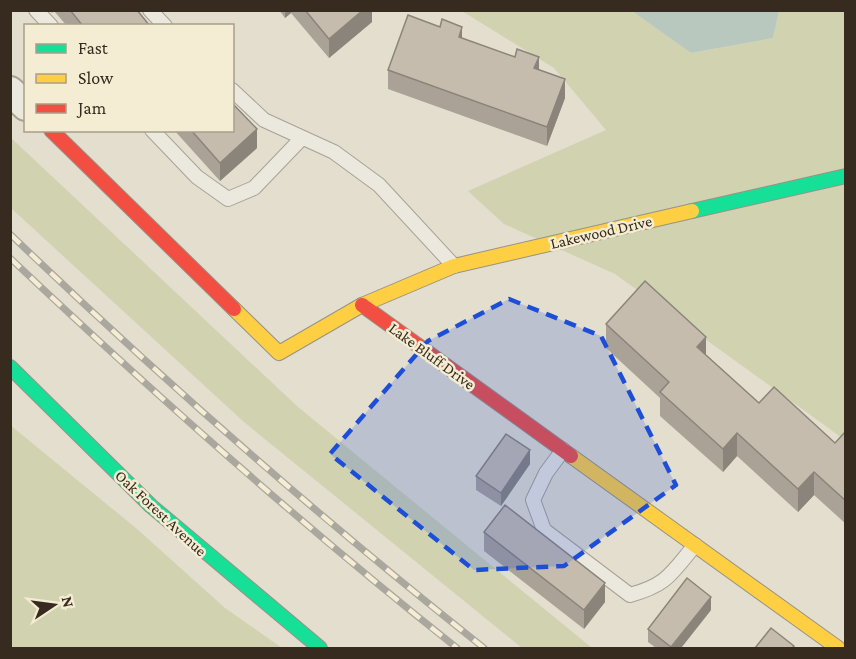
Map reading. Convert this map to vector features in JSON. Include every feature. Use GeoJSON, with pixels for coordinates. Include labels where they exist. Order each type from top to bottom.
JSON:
{"type":"FeatureCollection","features":[{"type":"Feature","properties":{"kind":"street"},"geometry":{"type":"LineString","coordinates":[[10,92],[24,104]]}},
{"type":"Feature","properties":{"kind":"street"},"geometry":{"type":"LineString","coordinates":[[53,132],[279,353],[362,305]]}},
{"type":"Feature","properties":{"kind":"street","name":"Lakewood Drive"},"geometry":{"type":"LineString","coordinates":[[362,305],[454,266],[846,176]]}},
{"type":"Feature","properties":{"kind":"street","name":"Lake Bluff Drive"},"geometry":{"type":"LineString","coordinates":[[362,305],[838,648]]}},
{"type":"Feature","properties":{"kind":"street","name":"Oak Forest Avenue"},"geometry":{"type":"LineString","coordinates":[[11,369],[151,506],[218,566],[320,648]]}},
{"type":"Feature","properties":{"kind":"lane"},"geometry":{"type":"LineString","coordinates":[[36,10],[49,24]]}},
{"type":"Feature","properties":{"kind":"lane"},"geometry":{"type":"LineString","coordinates":[[150,10],[163,24]]}},
{"type":"Feature","properties":{"kind":"lane"},"geometry":{"type":"LineString","coordinates":[[234,92],[264,120],[334,152],[378,185],[454,266]]}},
{"type":"Feature","properties":{"kind":"lane"},"geometry":{"type":"LineString","coordinates":[[154,132],[197,177],[228,200],[254,188],[302,138]]}},
{"type":"Feature","properties":{"kind":"lane"},"geometry":{"type":"LineString","coordinates":[[563,450],[546,473],[532,500],[544,530],[630,595],[655,588],[669,577],[695,545]]}},
{"type":"Feature","properties":{"kind":"lane"},"geometry":{"type":"LineString","coordinates":[[812,648],[820,636]]}},
{"type":"Feature","properties":{"kind":"highlighted area"},"geometry":{"type":"Polygon","coordinates":[[[509,299],[601,336],[676,485],[564,566],[474,570],[330,454],[428,341],[509,299]]]}},
{"type":"Feature","properties":{"kind":"green space"},"geometry":{"type":"Polygon","coordinates":[[[462,11],[632,11],[691,53],[773,38],[779,11],[845,11],[845,440],[615,274],[504,224],[468,191],[606,130],[554,68],[462,11]]]}},
{"type":"Feature","properties":{"kind":"green space"},"geometry":{"type":"Polygon","coordinates":[[[10,137],[298,407],[592,648],[522,648],[244,422],[11,208],[10,137]]]}},
{"type":"Feature","properties":{"kind":"green space"},"geometry":{"type":"Polygon","coordinates":[[[10,425],[137,529],[225,608],[282,648],[11,648],[10,425]]]}},
{"type":"Feature","properties":{"kind":"shaded area"},"geometry":{"type":"Polygon","coordinates":[[[632,11],[779,11],[773,38],[691,53],[632,11]]]}},
{"type":"Feature","properties":{"kind":"building"},"geometry":{"type":"Polygon","coordinates":[[[70,10],[137,10],[148,24],[81,24],[70,10]]]}},
{"type":"Feature","properties":{"kind":"building"},"geometry":{"type":"Polygon","coordinates":[[[305,10],[363,10],[329,39],[305,10]]]}},
{"type":"Feature","properties":{"kind":"building"},"geometry":{"type":"Polygon","coordinates":[[[408,15],[440,27],[442,19],[462,27],[459,37],[515,57],[517,49],[539,57],[534,68],[565,79],[547,127],[388,70],[408,15]]]}},
{"type":"Feature","properties":{"kind":"building"},"geometry":{"type":"Polygon","coordinates":[[[234,105],[257,129],[220,163],[193,132],[234,132],[234,105]]]}},
{"type":"Feature","properties":{"kind":"building"},"geometry":{"type":"Polygon","coordinates":[[[645,281],[706,337],[697,347],[759,403],[774,387],[835,443],[846,431],[846,501],[814,472],[798,489],[737,433],[723,449],[660,392],[669,382],[606,324],[645,281]]]}},
{"type":"Feature","properties":{"kind":"building"},"geometry":{"type":"Polygon","coordinates":[[[506,434],[530,450],[501,493],[476,476],[506,434]]]}},
{"type":"Feature","properties":{"kind":"building"},"geometry":{"type":"Polygon","coordinates":[[[505,505],[605,583],[584,610],[484,532],[505,505]]]}},
{"type":"Feature","properties":{"kind":"building"},"geometry":{"type":"Polygon","coordinates":[[[687,578],[711,597],[671,647],[648,629],[687,578]]]}},
{"type":"Feature","properties":{"kind":"building"},"geometry":{"type":"Polygon","coordinates":[[[771,628],[794,646],[792,648],[755,648],[771,628]]]}},
{"type":"Feature","properties":{"kind":"railway"},"geometry":{"type":"LineString","coordinates":[[10,234],[242,447],[422,599],[484,648]]}},
{"type":"Feature","properties":{"kind":"railway"},"geometry":{"type":"LineString","coordinates":[[10,258],[229,458],[457,648]]}},
{"type":"Feature","properties":{"kind":"traffic: fast"},"geometry":{"type":"LineString","coordinates":[[692,211],[846,176]]}},
{"type":"Feature","properties":{"kind":"traffic: fast"},"geometry":{"type":"LineString","coordinates":[[10,367],[151,506],[320,648]]}},
{"type":"Feature","properties":{"kind":"traffic: slow"},"geometry":{"type":"LineString","coordinates":[[234,309],[279,353],[362,305],[454,266],[692,211]]}},
{"type":"Feature","properties":{"kind":"traffic: slow"},"geometry":{"type":"LineString","coordinates":[[571,456],[838,648]]}},
{"type":"Feature","properties":{"kind":"traffic: jam"},"geometry":{"type":"LineString","coordinates":[[53,132],[234,309]]}},
{"type":"Feature","properties":{"kind":"traffic: jam"},"geometry":{"type":"LineString","coordinates":[[362,305],[571,456]]}}]}
